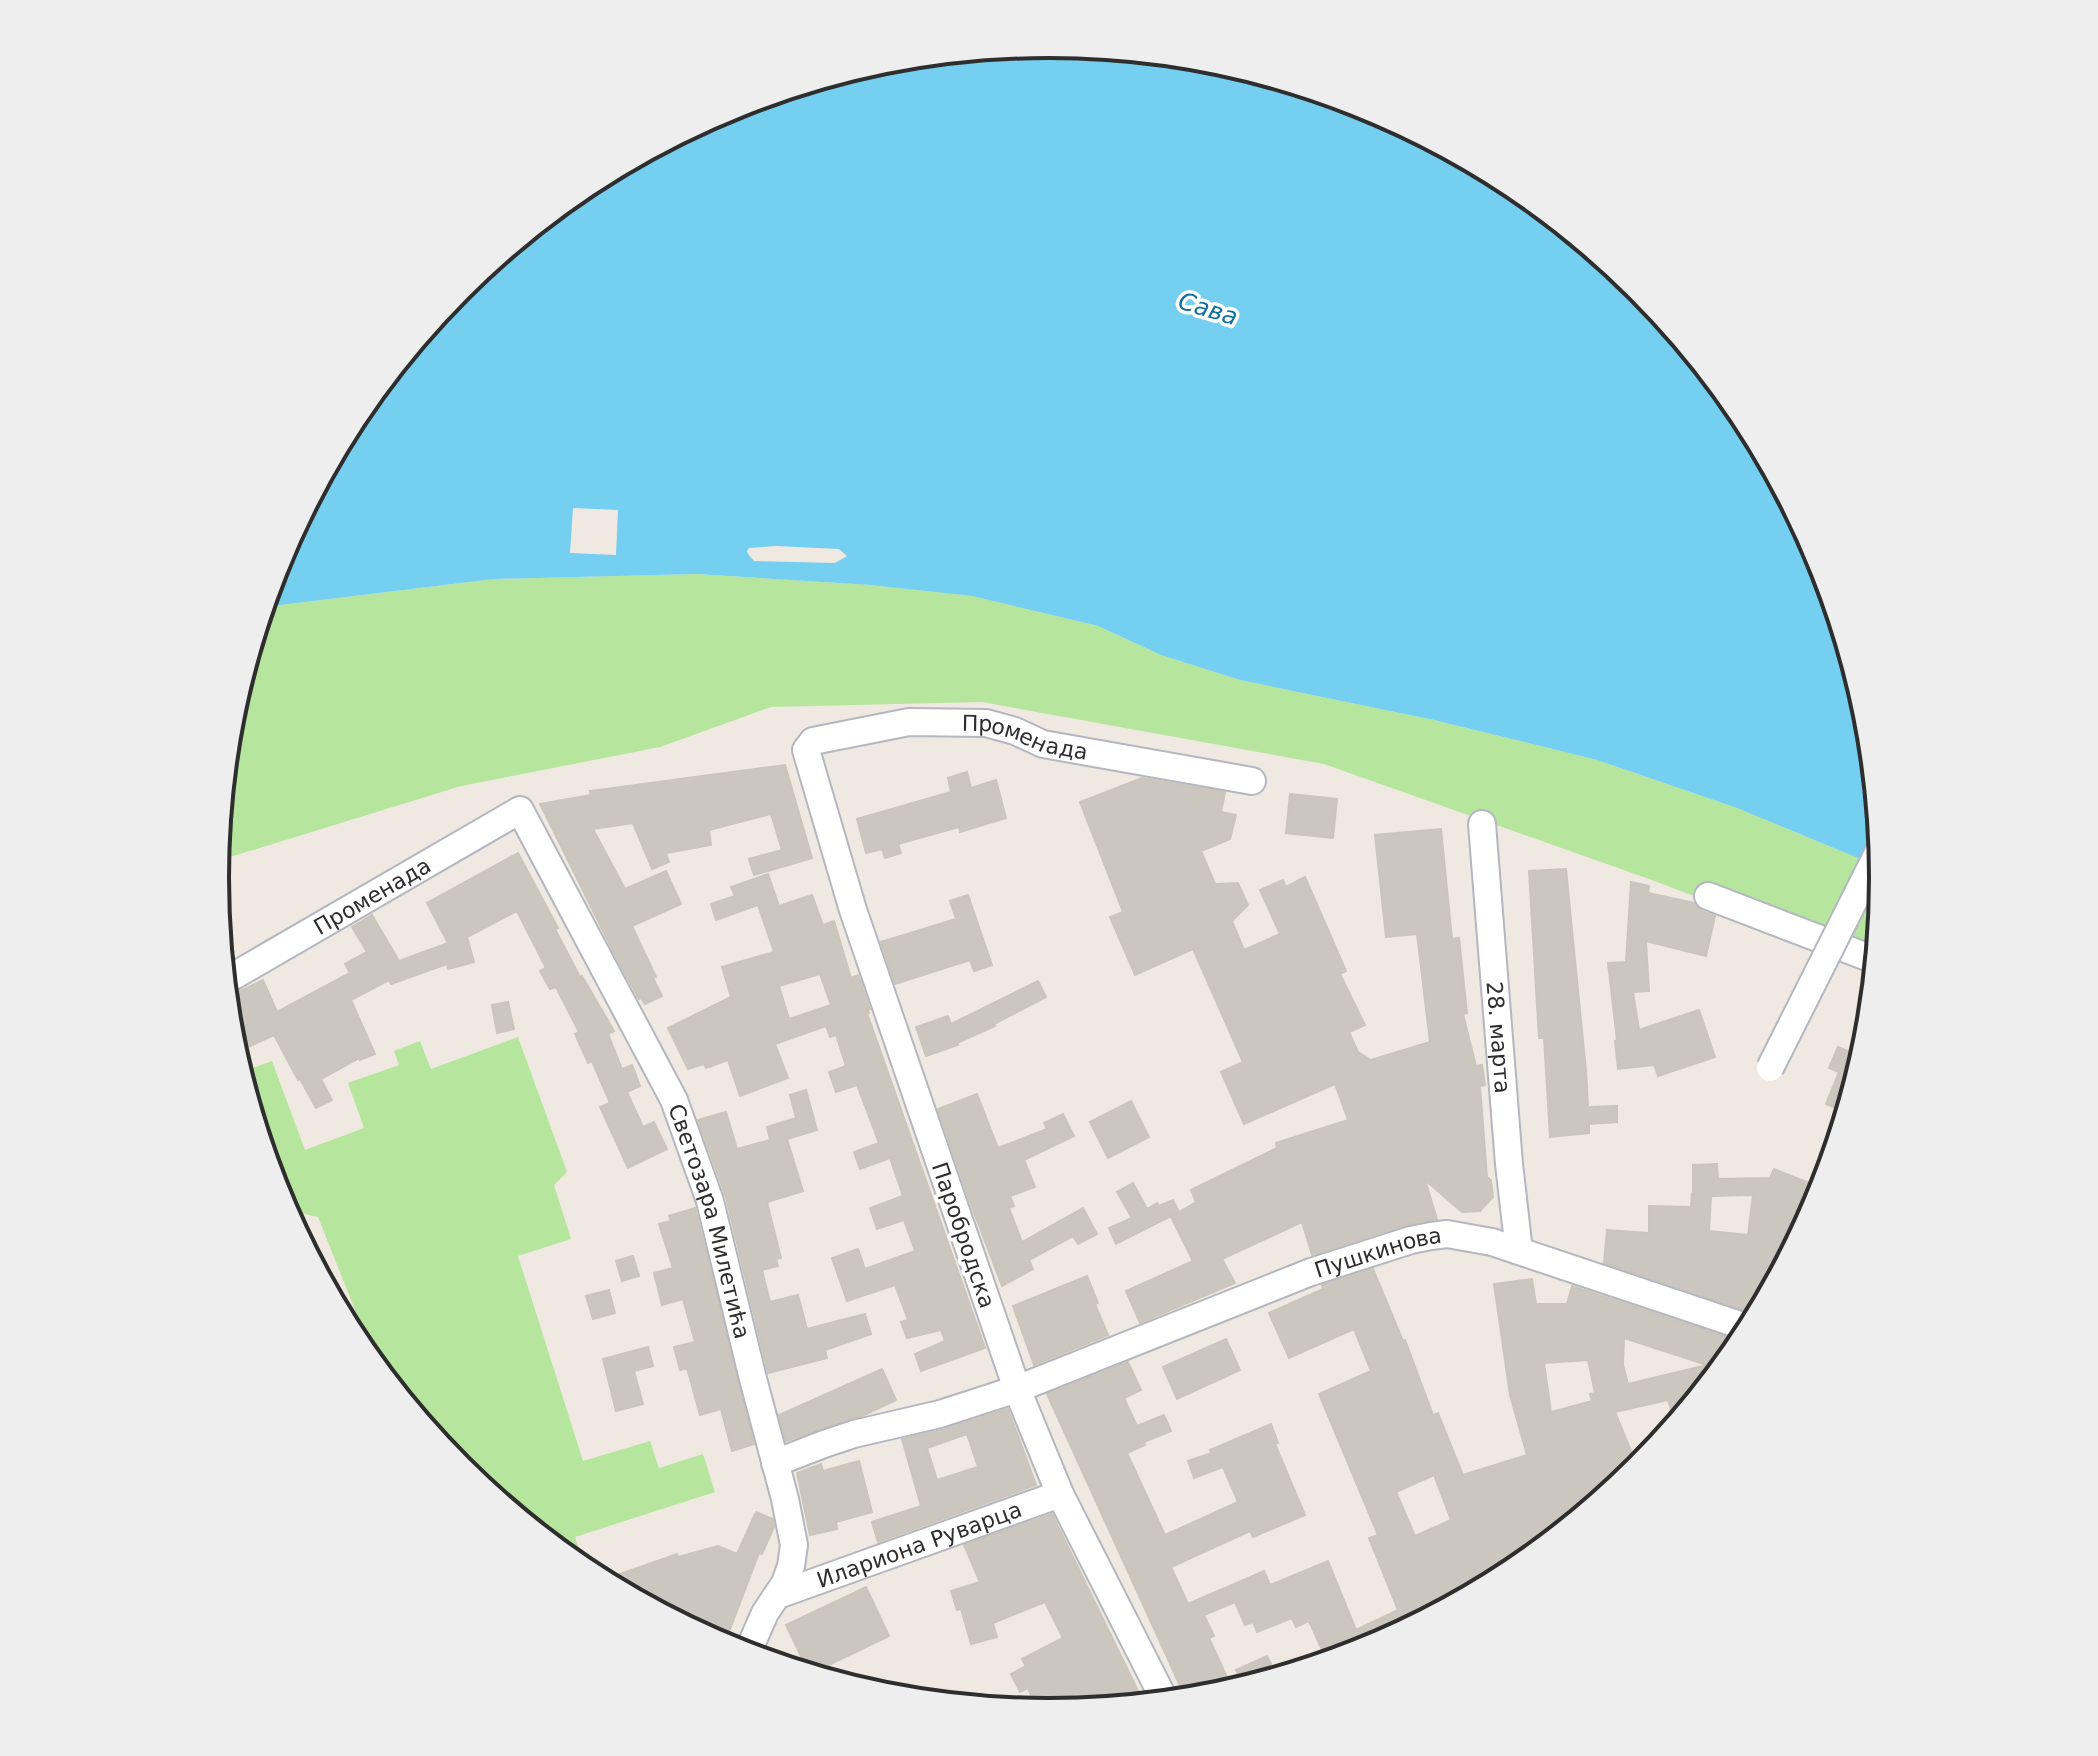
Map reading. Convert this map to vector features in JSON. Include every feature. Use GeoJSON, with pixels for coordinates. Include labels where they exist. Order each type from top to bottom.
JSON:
{"type":"FeatureCollection","features":[{"type":"Feature","properties":{"kind":"street","name":"Променада"},"geometry":{"type":"LineString","coordinates":[[806,753],[813,741],[909,722],[986,723],[1043,744],[1252,781]]}},
{"type":"Feature","properties":{"kind":"street","name":"Паробродска"},"geometry":{"type":"LineString","coordinates":[[806,753],[853,910],[1017,1389],[1060,1494],[1160,1690]]}},
{"type":"Feature","properties":{"kind":"street","name":"Променада"},"geometry":{"type":"LineString","coordinates":[[235,975],[520,810]]}},
{"type":"Feature","properties":{"kind":"street","name":"Светозара Милетића"},"geometry":{"type":"LineString","coordinates":[[520,810],[674,1100],[710,1201],[794,1545],[791,1566],[752,1642]]}},
{"type":"Feature","properties":{"kind":"street","name":"28. марта"},"geometry":{"type":"LineString","coordinates":[[1482,824],[1509,1164],[1519,1251]]}},
{"type":"Feature","properties":{"kind":"street"},"geometry":{"type":"LineString","coordinates":[[1770,1068],[1869,871]]}},
{"type":"Feature","properties":{"kind":"street"},"geometry":{"type":"LineString","coordinates":[[1708,896],[1865,956]]}},
{"type":"Feature","properties":{"kind":"street","name":"Пушкинова"},"geometry":{"type":"LineString","coordinates":[[775,1463],[854,1434],[940,1414],[1017,1389],[1311,1272],[1411,1240],[1447,1234],[1472,1237],[1519,1251],[1737,1324]]}},
{"type":"Feature","properties":{"kind":"street","name":"Илариона Руварца"},"geometry":{"type":"LineString","coordinates":[[778,1595],[1060,1494]]}},
{"type":"Feature","properties":{"kind":"green space"},"geometry":{"type":"Polygon","coordinates":[[[697,574],[870,585],[972,596],[1098,626],[1161,655],[1240,680],[1434,720],[1597,760],[1737,808],[1868,862],[1864,963],[1652,880],[1324,764],[982,702],[771,707],[660,747],[461,786],[230,857],[236,771],[245,718],[276,606],[494,579],[697,574]]]}},
{"type":"Feature","properties":{"kind":"green space"},"geometry":{"type":"Polygon","coordinates":[[[518,1037],[567,1172],[554,1185],[571,1239],[518,1256],[583,1461],[650,1441],[659,1468],[703,1454],[715,1492],[575,1537],[579,1550],[508,1495],[469,1458],[432,1419],[367,1334],[318,1217],[301,1213],[291,1192],[252,1068],[272,1061],[305,1150],[364,1128],[348,1083],[399,1065],[394,1051],[420,1041],[431,1069],[518,1037]]]}},
{"type":"Feature","properties":{"kind":"water","name":"Сава"},"geometry":{"type":"Polygon","coordinates":[[[1049,58],[1156,65],[1209,74],[1261,86],[1363,120],[1459,168],[1505,196],[1590,261],[1666,337],[1731,422],[1759,468],[1807,564],[1841,666],[1853,718],[1862,771],[1868,862],[1737,808],[1597,760],[1434,720],[1240,680],[1161,655],[1098,626],[972,596],[870,585],[697,574],[494,579],[276,606],[291,564],[339,468],[398,379],[432,337],[508,261],[593,196],[639,168],[735,120],[837,86],[889,74],[942,65],[1049,58]]]}},
{"type":"Feature","properties":{"kind":"pier"},"geometry":{"type":"Polygon","coordinates":[[[573,508],[618,510],[616,555],[570,553],[573,508]]]}},
{"type":"Feature","properties":{"kind":"pier"},"geometry":{"type":"Polygon","coordinates":[[[749,548],[839,549],[847,556],[835,563],[754,561],[747,551],[749,548]]]}},
{"type":"Feature","properties":{"kind":"building"},"geometry":{"type":"Polygon","coordinates":[[[785,765],[812,858],[754,875],[749,859],[782,850],[771,814],[709,830],[711,845],[666,853],[669,862],[652,869],[633,823],[593,829],[625,889],[666,871],[681,904],[632,926],[662,996],[645,1004],[639,999],[614,953],[540,804],[591,795],[590,791],[785,765]]]}},
{"type":"Feature","properties":{"kind":"building"},"geometry":{"type":"Polygon","coordinates":[[[967,772],[971,788],[996,780],[1006,818],[960,832],[959,827],[898,844],[901,853],[885,858],[882,849],[866,853],[857,819],[951,792],[948,778],[967,772]]]}},
{"type":"Feature","properties":{"kind":"building"},"geometry":{"type":"Polygon","coordinates":[[[1142,778],[1225,792],[1221,812],[1236,815],[1230,839],[1201,851],[1215,884],[1238,883],[1248,905],[1232,921],[1244,950],[1280,934],[1260,890],[1283,880],[1286,887],[1305,877],[1346,971],[1340,974],[1365,1025],[1349,1032],[1358,1052],[1371,1060],[1430,1042],[1417,934],[1386,937],[1375,835],[1441,829],[1452,939],[1459,938],[1467,1013],[1463,1014],[1476,1066],[1482,1065],[1485,1085],[1480,1086],[1487,1177],[1491,1180],[1493,1197],[1480,1211],[1462,1212],[1425,1180],[1437,1219],[1406,1225],[1312,1255],[1302,1222],[1222,1259],[1235,1283],[1140,1323],[1126,1291],[1193,1261],[1171,1217],[1196,1202],[1191,1190],[1277,1148],[1276,1143],[1348,1120],[1335,1084],[1244,1124],[1221,1072],[1243,1062],[1193,949],[1135,975],[1110,917],[1123,912],[1080,802],[1142,778]]]}},
{"type":"Feature","properties":{"kind":"building"},"geometry":{"type":"Polygon","coordinates":[[[1290,794],[1337,799],[1333,838],[1286,833],[1290,794]]]}},
{"type":"Feature","properties":{"kind":"building"},"geometry":{"type":"Polygon","coordinates":[[[518,853],[580,977],[614,1031],[608,1034],[622,1069],[632,1065],[640,1086],[627,1092],[643,1127],[654,1122],[667,1149],[628,1168],[600,1107],[610,1103],[592,1061],[588,1063],[575,1034],[579,1032],[556,987],[550,989],[540,971],[546,968],[517,911],[467,937],[474,962],[448,969],[447,964],[391,984],[389,980],[351,1000],[375,1054],[359,1058],[321,1079],[332,1100],[316,1108],[274,1035],[247,1047],[237,992],[263,980],[277,1012],[350,973],[345,964],[367,952],[352,927],[372,915],[399,961],[448,943],[427,903],[518,853]]]}},
{"type":"Feature","properties":{"kind":"building"},"geometry":{"type":"Polygon","coordinates":[[[1566,869],[1588,1107],[1617,1106],[1617,1122],[1589,1124],[1589,1133],[1550,1137],[1544,1038],[1539,1038],[1529,871],[1566,869]]]}},
{"type":"Feature","properties":{"kind":"building"},"geometry":{"type":"Polygon","coordinates":[[[768,874],[779,906],[812,895],[823,925],[834,921],[851,978],[858,975],[870,1009],[867,1013],[985,1348],[921,1371],[915,1354],[945,1341],[941,1330],[907,1338],[901,1322],[908,1320],[895,1285],[847,1301],[832,1258],[858,1249],[865,1269],[915,1251],[904,1220],[877,1229],[870,1208],[903,1196],[890,1158],[860,1169],[854,1152],[879,1143],[857,1085],[836,1092],[829,1072],[846,1066],[836,1035],[830,1037],[826,1026],[775,1044],[788,1078],[740,1096],[728,1060],[706,1068],[704,1064],[688,1069],[668,1028],[731,997],[722,967],[774,952],[758,905],[716,920],[711,904],[735,896],[731,887],[768,874]],[[820,974],[779,986],[789,1019],[831,1005],[820,974]]]}},
{"type":"Feature","properties":{"kind":"building"},"geometry":{"type":"Polygon","coordinates":[[[1631,882],[1649,886],[1648,893],[1694,903],[1702,911],[1715,916],[1706,956],[1646,941],[1649,991],[1633,992],[1639,1030],[1699,1010],[1715,1057],[1658,1076],[1654,1065],[1618,1069],[1608,963],[1626,962],[1631,882]]]}},
{"type":"Feature","properties":{"kind":"building"},"geometry":{"type":"Polygon","coordinates":[[[968,895],[992,965],[974,971],[970,960],[895,984],[881,942],[956,919],[950,901],[968,895]]]}},
{"type":"Feature","properties":{"kind":"building"},"geometry":{"type":"Polygon","coordinates":[[[1038,981],[1046,997],[958,1045],[926,1056],[916,1027],[948,1016],[951,1024],[1038,981]]]}},
{"type":"Feature","properties":{"kind":"building"},"geometry":{"type":"Polygon","coordinates":[[[508,1002],[514,1029],[497,1033],[492,1005],[508,1002]]]}},
{"type":"Feature","properties":{"kind":"building"},"geometry":{"type":"Polygon","coordinates":[[[1838,1047],[1850,1052],[1835,1108],[1826,1104],[1839,1072],[1829,1068],[1838,1047]]]}},
{"type":"Feature","properties":{"kind":"building"},"geometry":{"type":"Polygon","coordinates":[[[806,1090],[817,1130],[787,1139],[803,1191],[767,1202],[781,1258],[776,1259],[778,1266],[762,1270],[770,1302],[798,1295],[807,1329],[865,1314],[871,1334],[825,1350],[827,1358],[768,1373],[726,1197],[698,1120],[726,1112],[737,1149],[770,1140],[767,1127],[796,1118],[790,1095],[806,1090]]]}},
{"type":"Feature","properties":{"kind":"building"},"geometry":{"type":"Polygon","coordinates":[[[977,1094],[998,1148],[1047,1129],[1044,1123],[1063,1114],[1074,1136],[1024,1160],[1035,1187],[1010,1196],[1014,1206],[1009,1208],[1022,1242],[1083,1208],[1097,1234],[1078,1244],[1073,1236],[1029,1260],[1033,1269],[1002,1286],[938,1109],[977,1094]]]}},
{"type":"Feature","properties":{"kind":"building"},"geometry":{"type":"Polygon","coordinates":[[[1131,1101],[1149,1137],[1108,1158],[1090,1122],[1131,1101]]]}},
{"type":"Feature","properties":{"kind":"building"},"geometry":{"type":"Polygon","coordinates":[[[1717,1164],[1718,1179],[1770,1178],[1774,1169],[1810,1183],[1784,1241],[1746,1310],[1604,1263],[1607,1230],[1649,1233],[1649,1206],[1691,1207],[1693,1165],[1717,1164]],[[1753,1195],[1711,1196],[1709,1231],[1748,1235],[1753,1195]]]}},
{"type":"Feature","properties":{"kind":"building"},"geometry":{"type":"Polygon","coordinates":[[[1133,1183],[1147,1209],[1173,1200],[1179,1212],[1116,1244],[1109,1228],[1132,1218],[1117,1192],[1133,1183]]]}},
{"type":"Feature","properties":{"kind":"building"},"geometry":{"type":"Polygon","coordinates":[[[695,1208],[754,1444],[732,1451],[721,1409],[700,1415],[687,1368],[680,1370],[674,1347],[695,1342],[683,1299],[662,1305],[654,1273],[673,1268],[659,1224],[671,1221],[669,1216],[695,1208]]]}},
{"type":"Feature","properties":{"kind":"building"},"geometry":{"type":"Polygon","coordinates":[[[633,1256],[639,1276],[622,1281],[616,1261],[633,1256]]]}},
{"type":"Feature","properties":{"kind":"building"},"geometry":{"type":"Polygon","coordinates":[[[1373,1269],[1405,1340],[1433,1415],[1438,1413],[1463,1475],[1527,1455],[1510,1395],[1494,1284],[1532,1279],[1536,1304],[1567,1304],[1572,1286],[1728,1338],[1672,1412],[1668,1400],[1615,1412],[1632,1454],[1590,1495],[1505,1560],[1412,1613],[1322,1651],[1309,1621],[1296,1627],[1292,1618],[1257,1632],[1253,1622],[1245,1625],[1235,1602],[1204,1615],[1214,1636],[1209,1638],[1227,1678],[1180,1687],[1047,1394],[1128,1362],[1141,1390],[1124,1398],[1137,1426],[1164,1415],[1171,1431],[1127,1453],[1165,1535],[1238,1502],[1223,1467],[1194,1478],[1188,1461],[1212,1453],[1210,1450],[1271,1424],[1278,1443],[1275,1444],[1305,1515],[1253,1537],[1250,1531],[1171,1567],[1188,1604],[1264,1571],[1270,1585],[1328,1561],[1356,1630],[1398,1610],[1369,1538],[1378,1535],[1319,1394],[1371,1371],[1354,1329],[1289,1358],[1269,1313],[1323,1289],[1322,1285],[1373,1269]],[[1624,1338],[1623,1365],[1628,1384],[1707,1365],[1624,1338]],[[1588,1360],[1544,1363],[1551,1412],[1592,1401],[1590,1394],[1595,1393],[1588,1360]],[[1434,1475],[1396,1492],[1415,1536],[1451,1520],[1434,1475]]]}},
{"type":"Feature","properties":{"kind":"building"},"geometry":{"type":"Polygon","coordinates":[[[1087,1276],[1108,1335],[1034,1365],[1013,1306],[1087,1276]]]}},
{"type":"Feature","properties":{"kind":"building"},"geometry":{"type":"Polygon","coordinates":[[[609,1290],[615,1313],[593,1319],[586,1296],[609,1290]]]}},
{"type":"Feature","properties":{"kind":"building"},"geometry":{"type":"Polygon","coordinates":[[[1226,1339],[1240,1370],[1177,1399],[1163,1367],[1226,1339]]]}},
{"type":"Feature","properties":{"kind":"building"},"geometry":{"type":"Polygon","coordinates":[[[648,1347],[653,1366],[634,1371],[643,1404],[616,1411],[603,1359],[648,1347]]]}},
{"type":"Feature","properties":{"kind":"building"},"geometry":{"type":"Polygon","coordinates":[[[882,1369],[896,1400],[862,1416],[786,1441],[779,1415],[882,1369]]]}},
{"type":"Feature","properties":{"kind":"building"},"geometry":{"type":"Polygon","coordinates":[[[1008,1409],[1036,1485],[878,1542],[872,1522],[921,1506],[902,1439],[1008,1409]],[[967,1434],[927,1448],[937,1480],[978,1467],[967,1434]]]}},
{"type":"Feature","properties":{"kind":"building"},"geometry":{"type":"Polygon","coordinates":[[[859,1461],[872,1512],[836,1522],[837,1529],[810,1535],[797,1473],[821,1464],[823,1471],[859,1461]]]}},
{"type":"Feature","properties":{"kind":"building"},"geometry":{"type":"Polygon","coordinates":[[[756,1512],[773,1519],[774,1527],[762,1554],[759,1553],[729,1633],[617,1575],[677,1554],[678,1557],[718,1546],[737,1554],[756,1512]]]}},
{"type":"Feature","properties":{"kind":"building"},"geometry":{"type":"Polygon","coordinates":[[[1052,1514],[1139,1693],[1049,1698],[1032,1697],[1028,1688],[1020,1692],[1011,1674],[1026,1666],[1022,1659],[1063,1638],[1045,1602],[993,1623],[997,1637],[971,1644],[961,1609],[957,1610],[951,1591],[980,1582],[964,1545],[1052,1514]]]}},
{"type":"Feature","properties":{"kind":"building"},"geometry":{"type":"Polygon","coordinates":[[[866,1587],[889,1636],[826,1666],[802,1659],[786,1625],[866,1587]]]}},
{"type":"Feature","properties":{"kind":"building"},"geometry":{"type":"Polygon","coordinates":[[[1267,1656],[1272,1667],[1238,1675],[1236,1670],[1267,1656]]]}}]}
